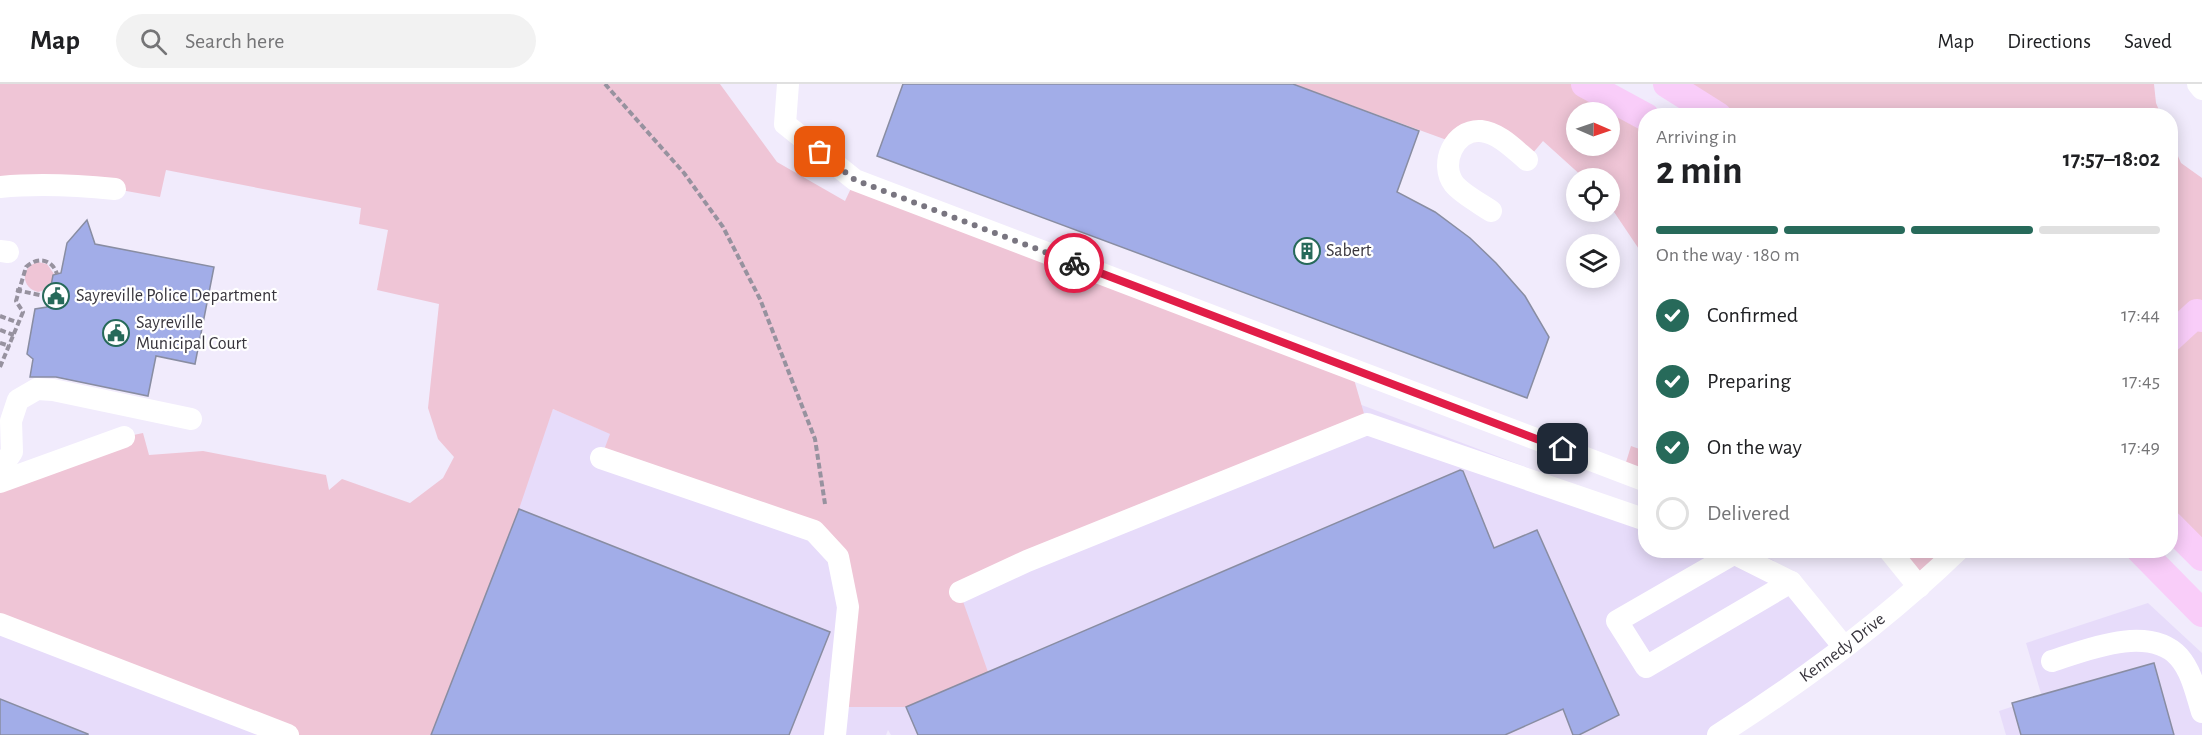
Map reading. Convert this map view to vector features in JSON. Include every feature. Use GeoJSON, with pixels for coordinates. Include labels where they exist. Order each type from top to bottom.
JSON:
{"type":"FeatureCollection","features":[{"type":"Feature","properties":{"kind":"main road"},"geometry":{"type":"LineString","coordinates":[[1585,84],[1638,113]]}},
{"type":"Feature","properties":{"kind":"main road"},"geometry":{"type":"LineString","coordinates":[[1667,84],[1705,108]]}},
{"type":"Feature","properties":{"kind":"main road"},"geometry":{"type":"LineString","coordinates":[[2178,331],[2200,313]]}},
{"type":"Feature","properties":{"kind":"main road"},"geometry":{"type":"LineString","coordinates":[[2178,533],[2202,557]]}},
{"type":"Feature","properties":{"kind":"main road"},"geometry":{"type":"LineString","coordinates":[[2148,558],[2202,613]]}},
{"type":"Feature","properties":{"kind":"street"},"geometry":{"type":"LineString","coordinates":[[788,84],[785,124],[855,180],[1638,478]]}},
{"type":"Feature","properties":{"kind":"street"},"geometry":{"type":"LineString","coordinates":[[2198,84],[2202,89]]}},
{"type":"Feature","properties":{"kind":"street"},"geometry":{"type":"LineString","coordinates":[[1491,211],[1462,192],[1449,176],[1449,158],[1455,143],[1470,132],[1487,132],[1504,141],[1527,160]]}},
{"type":"Feature","properties":{"kind":"street"},"geometry":{"type":"LineString","coordinates":[[0,187],[28,184],[115,189]]}},
{"type":"Feature","properties":{"kind":"street"},"geometry":{"type":"LineString","coordinates":[[37,468],[6,461],[11,421],[18,400],[36,389],[54,390],[191,419]]}},
{"type":"Feature","properties":{"kind":"street"},"geometry":{"type":"LineString","coordinates":[[960,592],[1027,561],[1367,424],[1638,517]]}},
{"type":"Feature","properties":{"kind":"street"},"geometry":{"type":"LineString","coordinates":[[0,482],[124,437]]}},
{"type":"Feature","properties":{"kind":"street"},"geometry":{"type":"LineString","coordinates":[[601,458],[814,531],[838,557],[848,607],[835,735]]}},
{"type":"Feature","properties":{"kind":"street"},"geometry":{"type":"LineString","coordinates":[[1721,558],[1617,621],[1646,666],[1791,582]]}},
{"type":"Feature","properties":{"kind":"street"},"geometry":{"type":"LineString","coordinates":[[1743,558],[1791,582],[1844,647]]}},
{"type":"Feature","properties":{"kind":"street"},"geometry":{"type":"LineString","coordinates":[[1895,558],[1919,587]]}},
{"type":"Feature","properties":{"kind":"street","name":"Kennedy Drive"},"geometry":{"type":"LineString","coordinates":[[1718,735],[1844,647],[1919,587],[1950,558]]}},
{"type":"Feature","properties":{"kind":"street"},"geometry":{"type":"LineString","coordinates":[[0,624],[288,735]]}},
{"type":"Feature","properties":{"kind":"street"},"geometry":{"type":"LineString","coordinates":[[2052,661],[2108,644],[2144,641],[2159,644],[2178,656],[2192,679],[2202,712]]}},
{"type":"Feature","properties":{"kind":"path"},"geometry":{"type":"LineString","coordinates":[[605,84],[684,173],[723,227],[760,299],[814,439],[825,504]]}},
{"type":"Feature","properties":{"kind":"path"},"geometry":{"type":"LineString","coordinates":[[0,367],[2,357],[10,346],[23,312],[16,301],[23,272],[30,263],[41,260],[52,264],[57,274]]}},
{"type":"Feature","properties":{"kind":"path"},"geometry":{"type":"LineString","coordinates":[[17,290],[44,296],[50,294]]}},
{"type":"Feature","properties":{"kind":"path"},"geometry":{"type":"LineString","coordinates":[[0,316],[19,323]]}},
{"type":"Feature","properties":{"kind":"path"},"geometry":{"type":"LineString","coordinates":[[0,330],[14,335]]}},
{"type":"Feature","properties":{"kind":"path"},"geometry":{"type":"LineString","coordinates":[[0,343],[10,346]]}},
{"type":"Feature","properties":{"kind":"shaded area"},"geometry":{"type":"Polygon","coordinates":[[[0,84],[720,84],[777,162],[845,201],[855,180],[1351,369],[1367,424],[960,593],[988,672],[906,707],[839,707],[848,607],[814,531],[601,458],[610,434],[553,409],[519,509],[431,735],[288,735],[0,624],[0,482],[124,437],[143,433],[149,455],[203,451],[326,475],[329,490],[342,479],[410,503],[443,478],[454,457],[438,439],[428,408],[439,304],[377,290],[388,230],[359,224],[361,208],[166,170],[160,197],[115,189],[0,187],[0,84]]]}},
{"type":"Feature","properties":{"kind":"shaded area"},"geometry":{"type":"Polygon","coordinates":[[[1293,84],[1585,84],[1618,102],[1566,102],[1566,156],[1620,156],[1620,103],[1638,113],[1638,248],[1620,221],[1620,168],[1573,168],[1543,141],[1527,160],[1504,141],[1455,143],[1293,84]]]}},
{"type":"Feature","properties":{"kind":"shaded area"},"geometry":{"type":"Polygon","coordinates":[[[1667,84],[2154,84],[2158,108],[1706,108],[1667,84]]]}},
{"type":"Feature","properties":{"kind":"shaded area"},"geometry":{"type":"Polygon","coordinates":[[[2178,156],[2181,163],[2202,178],[2202,557],[2178,532],[2178,156]]]}},
{"type":"Feature","properties":{"kind":"shaded area"},"geometry":{"type":"Polygon","coordinates":[[[38,262],[47,264],[54,274],[49,289],[38,292],[28,286],[25,277],[28,268],[38,262]]]}},
{"type":"Feature","properties":{"kind":"shaded area"},"geometry":{"type":"Polygon","coordinates":[[[1359,404],[1638,509],[1638,558],[1767,558],[1773,560],[1844,647],[1718,735],[891,735],[888,730],[886,735],[430,735],[553,409],[611,434],[1359,404]]]}},
{"type":"Feature","properties":{"kind":"shaded area"},"geometry":{"type":"Polygon","coordinates":[[[1631,446],[1638,448],[1638,478],[1623,472],[1631,446]]]}},
{"type":"Feature","properties":{"kind":"shaded area"},"geometry":{"type":"Polygon","coordinates":[[[1895,558],[1950,558],[1919,587],[1895,558]]]}},
{"type":"Feature","properties":{"kind":"shaded area"},"geometry":{"type":"Polygon","coordinates":[[[2148,603],[2202,653],[2202,735],[2006,735],[1999,711],[2042,697],[2026,643],[2148,603]]]}},
{"type":"Feature","properties":{"kind":"shaded area"},"geometry":{"type":"Polygon","coordinates":[[[0,605],[294,735],[0,735],[0,605]]]}},
{"type":"Feature","properties":{"kind":"building","name":"Sabert"},"geometry":{"type":"Polygon","coordinates":[[[903,84],[1293,84],[1419,131],[1397,192],[1435,212],[1470,238],[1525,296],[1549,337],[1527,398],[877,156],[903,84]]]}},
{"type":"Feature","properties":{"kind":"building","name":"Sayreville Municipal Court"},"geometry":{"type":"Polygon","coordinates":[[[87,220],[95,244],[214,267],[195,364],[156,356],[148,396],[56,377],[30,377],[33,359],[27,354],[35,309],[47,307],[53,275],[61,273],[67,243],[87,220]]]}},
{"type":"Feature","properties":{"kind":"building"},"geometry":{"type":"Polygon","coordinates":[[[1460,470],[1463,471],[1494,548],[1537,530],[1619,715],[1579,735],[1573,735],[1563,709],[1505,735],[918,735],[906,707],[1460,470]]]}},
{"type":"Feature","properties":{"kind":"building"},"geometry":{"type":"Polygon","coordinates":[[[519,509],[830,632],[789,735],[431,735],[519,509]]]}},
{"type":"Feature","properties":{"kind":"building"},"geometry":{"type":"Polygon","coordinates":[[[2154,663],[2174,735],[2021,735],[2012,703],[2154,663]]]}},
{"type":"Feature","properties":{"kind":"building"},"geometry":{"type":"Polygon","coordinates":[[[0,699],[88,734],[88,735],[0,735],[0,699]]]}},
{"type":"Feature","properties":{"kind":"way so far"},"geometry":{"type":"LineString","coordinates":[[820,152],[855,180],[1074,263]]}},
{"type":"Feature","properties":{"kind":"place","name":"Sabert"},"geometry":{"type":"Point","coordinates":[1307,251]}},
{"type":"Feature","properties":{"kind":"place","name":"Sayreville Police Department"},"geometry":{"type":"Point","coordinates":[56,296]}},
{"type":"Feature","properties":{"kind":"place","name":"Sayreville Municipal Court"},"geometry":{"type":"Point","coordinates":[116,333]}},
{"type":"Feature","properties":{"kind":"route"},"geometry":{"type":"LineString","coordinates":[[1074,263],[1563,449]]}}]}
